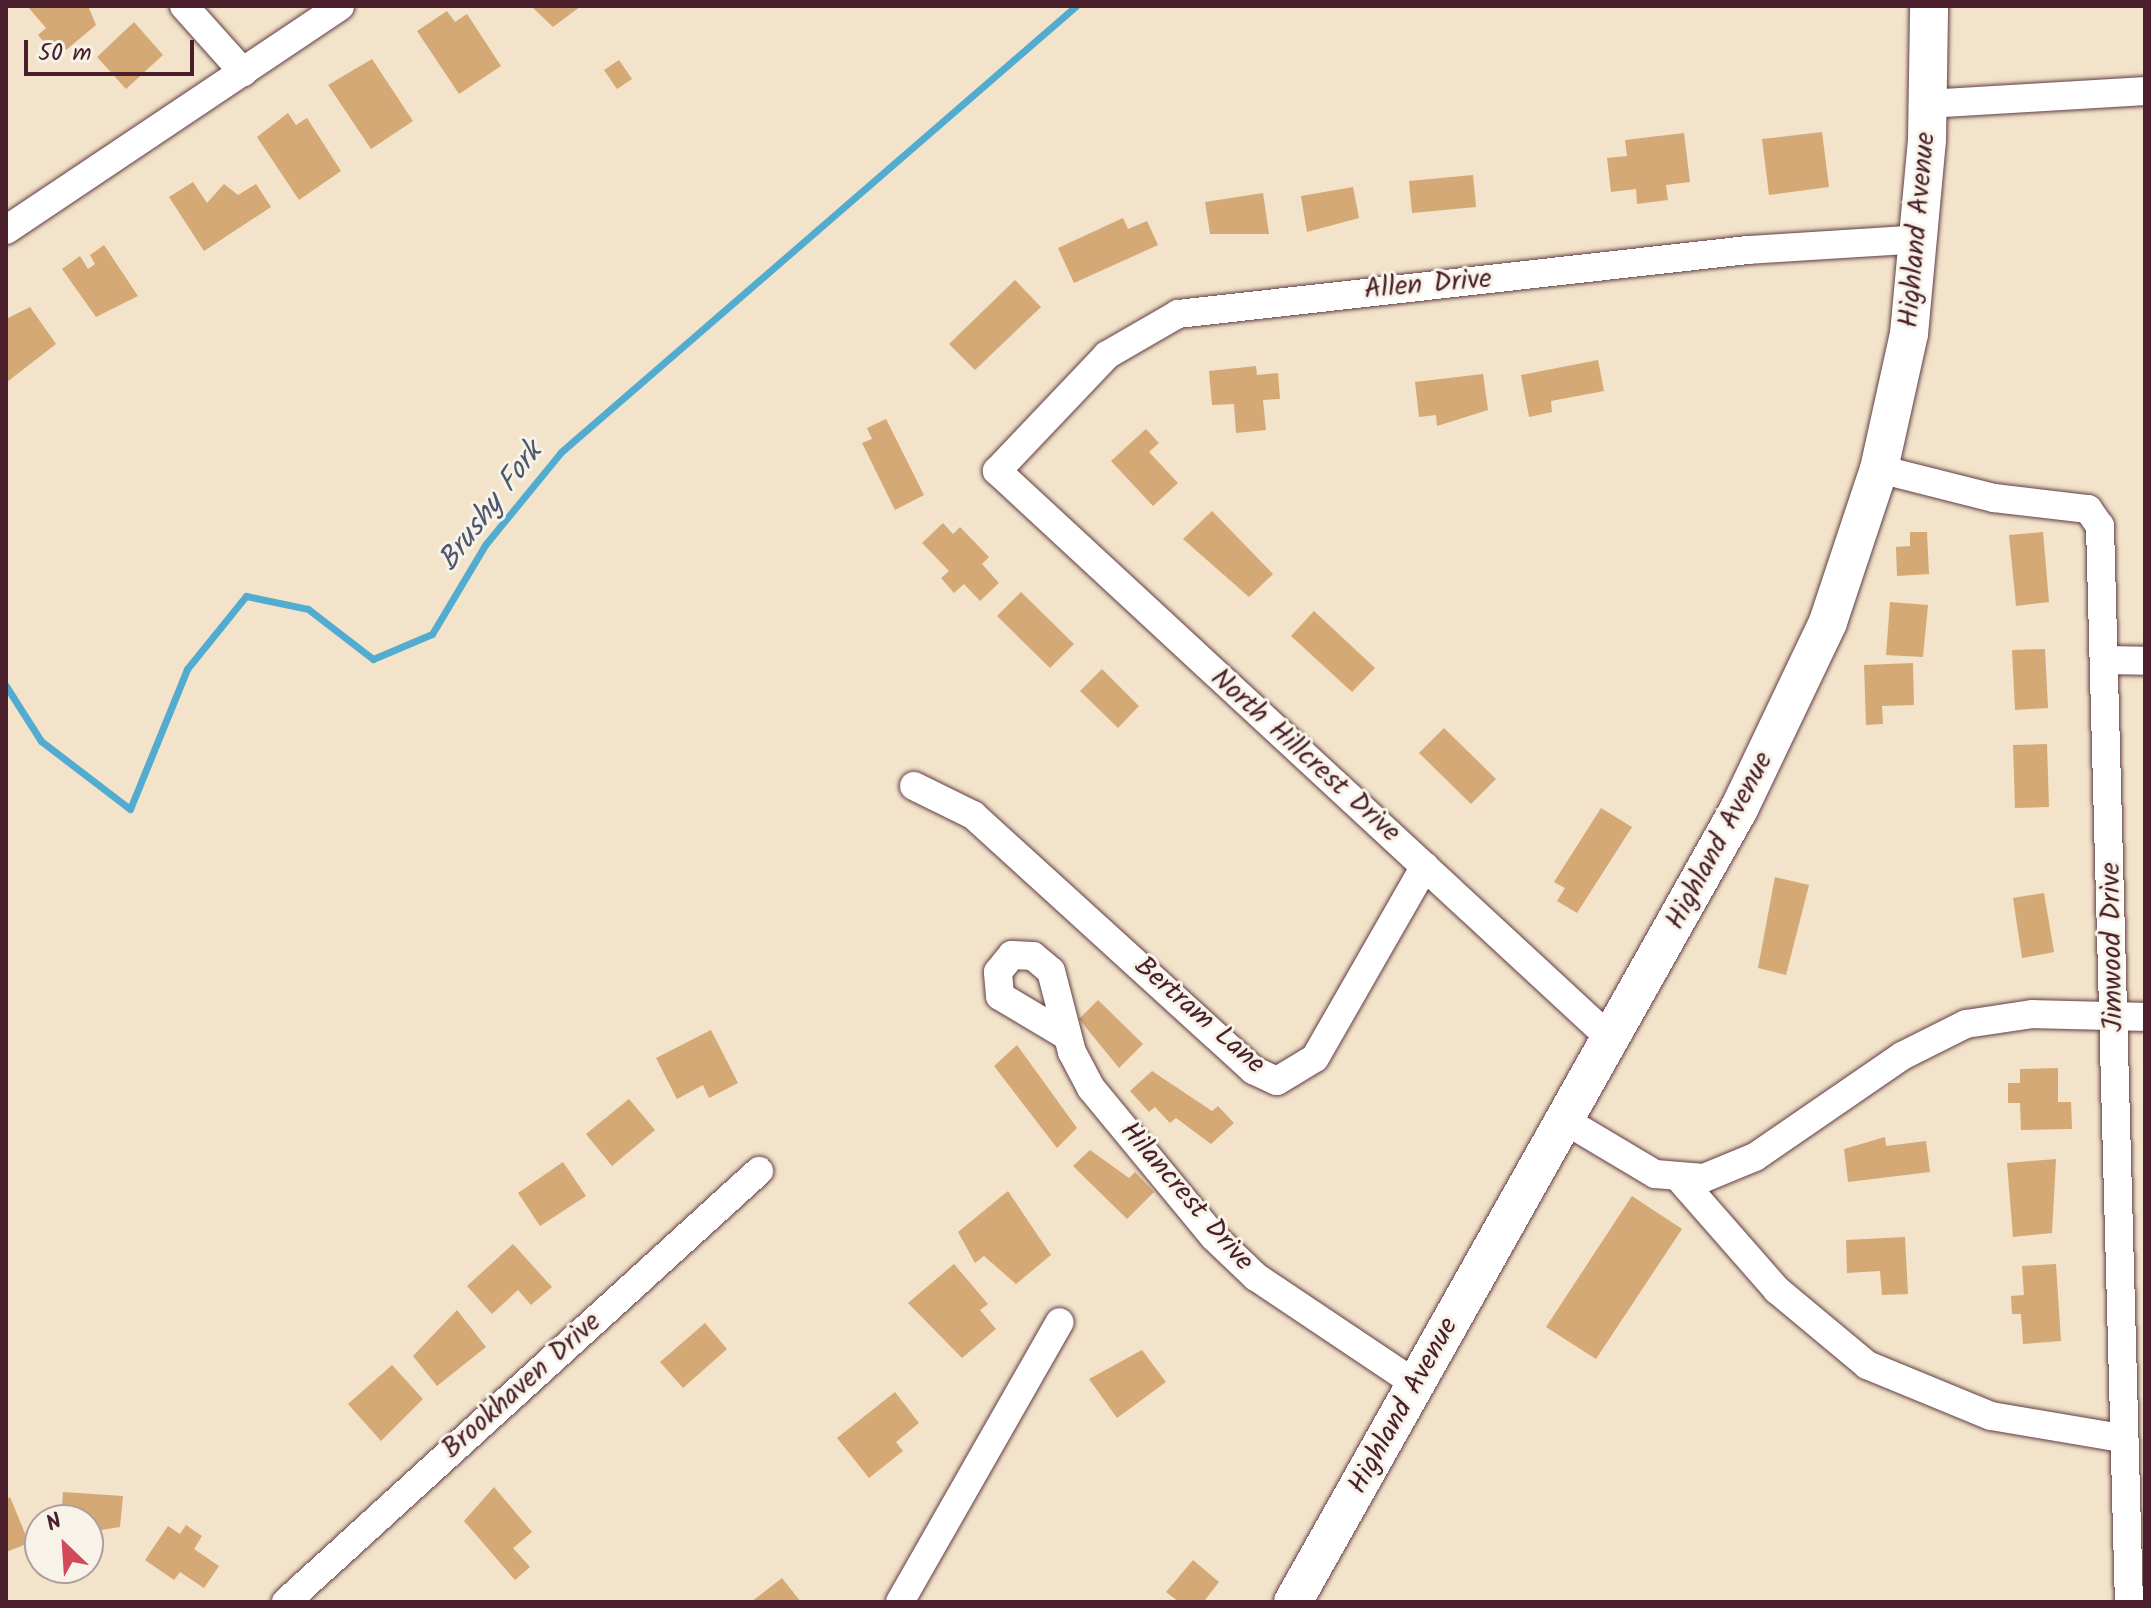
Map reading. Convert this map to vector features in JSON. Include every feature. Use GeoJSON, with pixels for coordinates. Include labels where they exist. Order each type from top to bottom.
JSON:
{"type":"FeatureCollection","features":[{"type":"Feature","properties":{"kind":"main road","name":"Highland Avenue"},"geometry":{"type":"LineString","coordinates":[[1293,1602],[1612,1040],[1780,730],[1849,568],[1879,469],[1921,239],[1929,6]]}},
{"type":"Feature","properties":{"kind":"street"},"geometry":{"type":"LineString","coordinates":[[184,6],[243,72]]}},
{"type":"Feature","properties":{"kind":"street"},"geometry":{"type":"LineString","coordinates":[[6,230],[340,6]]}},
{"type":"Feature","properties":{"kind":"street"},"geometry":{"type":"LineString","coordinates":[[1928,104],[2145,91]]}},
{"type":"Feature","properties":{"kind":"street","name":"Allen Drive"},"geometry":{"type":"LineString","coordinates":[[997,471],[1107,355],[1178,314],[1748,250],[1921,239]]}},
{"type":"Feature","properties":{"kind":"street","name":"Jimwood Drive"},"geometry":{"type":"LineString","coordinates":[[1879,469],[1994,498],[2088,509],[2100,526],[2106,660],[2121,1438],[2129,1602]]}},
{"type":"Feature","properties":{"kind":"street","name":"North Hillcrest Drive"},"geometry":{"type":"LineString","coordinates":[[997,471],[1612,1040]]}},
{"type":"Feature","properties":{"kind":"street"},"geometry":{"type":"LineString","coordinates":[[2106,660],[2145,661]]}},
{"type":"Feature","properties":{"kind":"street","name":"Bertram Lane"},"geometry":{"type":"LineString","coordinates":[[914,786],[973,815],[1253,1070],[1277,1081],[1315,1058],[1425,866]]}},
{"type":"Feature","properties":{"kind":"street"},"geometry":{"type":"LineString","coordinates":[[1566,1121],[1633,1163],[1679,1178],[1704,1178],[1755,1157],[1902,1056],[1966,1024],[2033,1014],[2145,1017]]}},
{"type":"Feature","properties":{"kind":"street","name":"Hilancrest Drive"},"geometry":{"type":"LineString","coordinates":[[1067,1036],[1091,1088],[1240,1264],[1416,1384]]}},
{"type":"Feature","properties":{"kind":"street","name":"Brookhaven Drive"},"geometry":{"type":"LineString","coordinates":[[286,1602],[759,1171]]}},
{"type":"Feature","properties":{"kind":"street"},"geometry":{"type":"LineString","coordinates":[[1679,1178],[1777,1290],[1867,1365],[1991,1416],[2121,1438]]}},
{"type":"Feature","properties":{"kind":"street"},"geometry":{"type":"LineString","coordinates":[[900,1602],[1007,1423],[1060,1322]]}},
{"type":"Feature","properties":{"kind":"building"},"geometry":{"type":"Polygon","coordinates":[[[27,6],[88,6],[96,25],[66,50],[58,40],[49,48],[38,35],[46,28],[27,6]]]}},
{"type":"Feature","properties":{"kind":"building"},"geometry":{"type":"Polygon","coordinates":[[[531,6],[581,6],[553,27],[531,6]]]}},
{"type":"Feature","properties":{"kind":"building"},"geometry":{"type":"Polygon","coordinates":[[[447,11],[455,22],[467,14],[501,66],[459,94],[417,31],[447,11]]]}},
{"type":"Feature","properties":{"kind":"building"},"geometry":{"type":"Polygon","coordinates":[[[134,22],[163,55],[126,89],[97,57],[134,22]]]}},
{"type":"Feature","properties":{"kind":"building"},"geometry":{"type":"Polygon","coordinates":[[[372,59],[413,121],[371,149],[328,85],[372,59]]]}},
{"type":"Feature","properties":{"kind":"building"},"geometry":{"type":"Polygon","coordinates":[[[619,60],[632,79],[617,89],[604,70],[619,60]]]}},
{"type":"Feature","properties":{"kind":"building"},"geometry":{"type":"Polygon","coordinates":[[[288,113],[296,125],[307,118],[341,171],[299,200],[257,137],[288,113]]]}},
{"type":"Feature","properties":{"kind":"building"},"geometry":{"type":"Polygon","coordinates":[[[1822,132],[1829,187],[1769,195],[1762,139],[1822,132]]]}},
{"type":"Feature","properties":{"kind":"building"},"geometry":{"type":"Polygon","coordinates":[[[1684,133],[1690,182],[1666,185],[1668,200],[1637,204],[1636,189],[1611,192],[1607,158],[1627,156],[1625,140],[1684,133]]]}},
{"type":"Feature","properties":{"kind":"building"},"geometry":{"type":"Polygon","coordinates":[[[1473,175],[1476,207],[1412,213],[1409,181],[1473,175]]]}},
{"type":"Feature","properties":{"kind":"building"},"geometry":{"type":"Polygon","coordinates":[[[193,182],[207,203],[224,184],[238,195],[256,184],[271,207],[204,251],[169,197],[193,182]]]}},
{"type":"Feature","properties":{"kind":"building"},"geometry":{"type":"Polygon","coordinates":[[[1353,187],[1359,218],[1307,232],[1301,196],[1353,187]]]}},
{"type":"Feature","properties":{"kind":"building"},"geometry":{"type":"Polygon","coordinates":[[[1263,193],[1269,234],[1210,234],[1205,202],[1263,193]]]}},
{"type":"Feature","properties":{"kind":"building"},"geometry":{"type":"Polygon","coordinates":[[[1123,218],[1128,229],[1147,221],[1158,245],[1074,283],[1058,248],[1123,218]]]}},
{"type":"Feature","properties":{"kind":"building"},"geometry":{"type":"Polygon","coordinates":[[[104,245],[138,296],[96,317],[62,269],[80,256],[88,269],[95,264],[90,255],[104,245]]]}},
{"type":"Feature","properties":{"kind":"building"},"geometry":{"type":"Polygon","coordinates":[[[1015,280],[1041,307],[975,370],[949,344],[1015,280]]]}},
{"type":"Feature","properties":{"kind":"building"},"geometry":{"type":"Polygon","coordinates":[[[30,307],[56,344],[7,382],[6,319],[30,307]]]}},
{"type":"Feature","properties":{"kind":"building"},"geometry":{"type":"Polygon","coordinates":[[[1598,360],[1604,391],[1551,401],[1552,412],[1529,417],[1521,375],[1598,360]]]}},
{"type":"Feature","properties":{"kind":"building"},"geometry":{"type":"Polygon","coordinates":[[[1256,366],[1257,375],[1278,373],[1280,399],[1263,400],[1266,430],[1236,433],[1234,404],[1212,405],[1209,371],[1256,366]]]}},
{"type":"Feature","properties":{"kind":"building"},"geometry":{"type":"Polygon","coordinates":[[[1483,374],[1488,410],[1437,426],[1436,415],[1419,417],[1415,382],[1483,374]]]}},
{"type":"Feature","properties":{"kind":"building"},"geometry":{"type":"Polygon","coordinates":[[[886,419],[924,495],[895,510],[862,443],[872,439],[867,428],[886,419]]]}},
{"type":"Feature","properties":{"kind":"building"},"geometry":{"type":"Polygon","coordinates":[[[1146,429],[1159,443],[1149,452],[1178,483],[1153,506],[1111,461],[1146,429]]]}},
{"type":"Feature","properties":{"kind":"building"},"geometry":{"type":"Polygon","coordinates":[[[1212,511],[1273,574],[1249,597],[1183,539],[1212,511]]]}},
{"type":"Feature","properties":{"kind":"building"},"geometry":{"type":"Polygon","coordinates":[[[943,523],[953,534],[960,527],[989,557],[982,564],[999,583],[980,601],[964,584],[954,593],[941,578],[949,571],[922,543],[943,523]]]}},
{"type":"Feature","properties":{"kind":"building"},"geometry":{"type":"Polygon","coordinates":[[[1910,532],[1927,532],[1929,574],[1897,576],[1896,547],[1910,546],[1910,532]]]}},
{"type":"Feature","properties":{"kind":"building"},"geometry":{"type":"Polygon","coordinates":[[[2043,532],[2049,602],[2016,606],[2009,535],[2043,532]]]}},
{"type":"Feature","properties":{"kind":"building"},"geometry":{"type":"Polygon","coordinates":[[[1021,592],[1074,644],[1050,668],[997,616],[1021,592]]]}},
{"type":"Feature","properties":{"kind":"building"},"geometry":{"type":"Polygon","coordinates":[[[1890,602],[1928,605],[1923,657],[1886,655],[1890,602]]]}},
{"type":"Feature","properties":{"kind":"building"},"geometry":{"type":"Polygon","coordinates":[[[1314,611],[1375,668],[1352,692],[1291,636],[1314,611]]]}},
{"type":"Feature","properties":{"kind":"building"},"geometry":{"type":"Polygon","coordinates":[[[2045,649],[2048,708],[2015,710],[2012,650],[2045,649]]]}},
{"type":"Feature","properties":{"kind":"building"},"geometry":{"type":"Polygon","coordinates":[[[1913,663],[1914,705],[1882,706],[1883,724],[1866,725],[1864,665],[1913,663]]]}},
{"type":"Feature","properties":{"kind":"building"},"geometry":{"type":"Polygon","coordinates":[[[1102,669],[1139,706],[1118,728],[1080,691],[1102,669]]]}},
{"type":"Feature","properties":{"kind":"building"},"geometry":{"type":"Polygon","coordinates":[[[1444,728],[1496,779],[1471,804],[1419,753],[1444,728]]]}},
{"type":"Feature","properties":{"kind":"building"},"geometry":{"type":"Polygon","coordinates":[[[2047,744],[2049,807],[2015,808],[2013,745],[2047,744]]]}},
{"type":"Feature","properties":{"kind":"building"},"geometry":{"type":"Polygon","coordinates":[[[1601,808],[1632,827],[1577,913],[1557,901],[1565,888],[1554,882],[1601,808]]]}},
{"type":"Feature","properties":{"kind":"building"},"geometry":{"type":"Polygon","coordinates":[[[1775,877],[1809,885],[1786,975],[1758,968],[1775,877]]]}},
{"type":"Feature","properties":{"kind":"building"},"geometry":{"type":"Polygon","coordinates":[[[2044,893],[2054,952],[2022,958],[2013,898],[2044,893]]]}},
{"type":"Feature","properties":{"kind":"building"},"geometry":{"type":"Polygon","coordinates":[[[1098,1000],[1143,1044],[1119,1068],[1079,1019],[1098,1000]]]}},
{"type":"Feature","properties":{"kind":"building"},"geometry":{"type":"Polygon","coordinates":[[[711,1030],[738,1083],[709,1098],[703,1085],[677,1099],[656,1058],[711,1030]]]}},
{"type":"Feature","properties":{"kind":"building"},"geometry":{"type":"Polygon","coordinates":[[[1017,1045],[1077,1128],[1057,1148],[994,1066],[1017,1045]]]}},
{"type":"Feature","properties":{"kind":"building"},"geometry":{"type":"Polygon","coordinates":[[[2058,1068],[2058,1102],[2071,1102],[2072,1129],[2021,1130],[2020,1103],[2008,1103],[2008,1083],[2020,1083],[2020,1069],[2058,1068]]]}},
{"type":"Feature","properties":{"kind":"building"},"geometry":{"type":"Polygon","coordinates":[[[1152,1071],[1212,1111],[1218,1106],[1234,1123],[1211,1144],[1176,1118],[1170,1123],[1155,1107],[1149,1112],[1130,1091],[1152,1071]]]}},
{"type":"Feature","properties":{"kind":"building"},"geometry":{"type":"Polygon","coordinates":[[[629,1099],[655,1130],[612,1166],[586,1134],[629,1099]]]}},
{"type":"Feature","properties":{"kind":"building"},"geometry":{"type":"Polygon","coordinates":[[[1885,1137],[1886,1146],[1926,1141],[1930,1172],[1848,1182],[1844,1149],[1885,1137]]]}},
{"type":"Feature","properties":{"kind":"building"},"geometry":{"type":"Polygon","coordinates":[[[1090,1150],[1129,1178],[1135,1172],[1154,1192],[1127,1219],[1073,1166],[1090,1150]]]}},
{"type":"Feature","properties":{"kind":"building"},"geometry":{"type":"Polygon","coordinates":[[[2056,1159],[2052,1233],[2013,1237],[2007,1163],[2056,1159]]]}},
{"type":"Feature","properties":{"kind":"building"},"geometry":{"type":"Polygon","coordinates":[[[563,1162],[586,1196],[540,1226],[518,1193],[563,1162]]]}},
{"type":"Feature","properties":{"kind":"building"},"geometry":{"type":"Polygon","coordinates":[[[1008,1191],[1051,1255],[1016,1284],[984,1256],[975,1263],[958,1232],[1008,1191]]]}},
{"type":"Feature","properties":{"kind":"building"},"geometry":{"type":"Polygon","coordinates":[[[1632,1196],[1682,1229],[1596,1359],[1546,1327],[1632,1196]]]}},
{"type":"Feature","properties":{"kind":"building"},"geometry":{"type":"Polygon","coordinates":[[[1905,1237],[1908,1294],[1882,1295],[1880,1271],[1847,1273],[1846,1240],[1905,1237]]]}},
{"type":"Feature","properties":{"kind":"building"},"geometry":{"type":"Polygon","coordinates":[[[513,1244],[552,1287],[531,1305],[518,1290],[492,1314],[467,1286],[513,1244]]]}},
{"type":"Feature","properties":{"kind":"building"},"geometry":{"type":"Polygon","coordinates":[[[954,1264],[988,1304],[980,1310],[996,1329],[962,1358],[908,1303],[954,1264]]]}},
{"type":"Feature","properties":{"kind":"building"},"geometry":{"type":"Polygon","coordinates":[[[2056,1264],[2061,1341],[2023,1344],[2021,1314],[2012,1314],[2011,1296],[2024,1295],[2022,1266],[2056,1264]]]}},
{"type":"Feature","properties":{"kind":"building"},"geometry":{"type":"Polygon","coordinates":[[[457,1310],[486,1347],[437,1386],[413,1356],[457,1310]]]}},
{"type":"Feature","properties":{"kind":"building"},"geometry":{"type":"Polygon","coordinates":[[[705,1323],[727,1349],[683,1388],[660,1362],[705,1323]]]}},
{"type":"Feature","properties":{"kind":"building"},"geometry":{"type":"Polygon","coordinates":[[[1142,1350],[1166,1382],[1117,1418],[1089,1379],[1142,1350]]]}},
{"type":"Feature","properties":{"kind":"building"},"geometry":{"type":"Polygon","coordinates":[[[392,1365],[423,1399],[381,1441],[348,1404],[392,1365]]]}},
{"type":"Feature","properties":{"kind":"building"},"geometry":{"type":"Polygon","coordinates":[[[895,1392],[919,1423],[896,1442],[903,1451],[869,1478],[837,1438],[895,1392]]]}},
{"type":"Feature","properties":{"kind":"building"},"geometry":{"type":"Polygon","coordinates":[[[494,1487],[532,1532],[513,1548],[530,1567],[515,1580],[464,1521],[494,1487]]]}},
{"type":"Feature","properties":{"kind":"building"},"geometry":{"type":"Polygon","coordinates":[[[63,1492],[123,1496],[120,1527],[104,1530],[104,1504],[62,1504],[63,1492]]]}},
{"type":"Feature","properties":{"kind":"building"},"geometry":{"type":"Polygon","coordinates":[[[10,1497],[24,1531],[24,1545],[6,1552],[6,1499],[10,1497]]]}},
{"type":"Feature","properties":{"kind":"building"},"geometry":{"type":"Polygon","coordinates":[[[186,1525],[202,1536],[194,1549],[219,1566],[204,1588],[180,1572],[174,1580],[145,1560],[168,1526],[180,1534],[186,1525]]]}},
{"type":"Feature","properties":{"kind":"building"},"geometry":{"type":"Polygon","coordinates":[[[1193,1560],[1219,1582],[1205,1600],[1179,1602],[1166,1592],[1193,1560]]]}},
{"type":"Feature","properties":{"kind":"building"},"geometry":{"type":"Polygon","coordinates":[[[782,1578],[801,1602],[751,1602],[782,1578]]]}},
{"type":"Feature","properties":{"kind":"waterway","name":"Brushy Fork"},"geometry":{"type":"LineString","coordinates":[[6,686],[41,741],[130,809],[187,669],[246,596],[308,609],[373,659],[432,634],[485,545],[561,452],[1076,6]]}}]}
